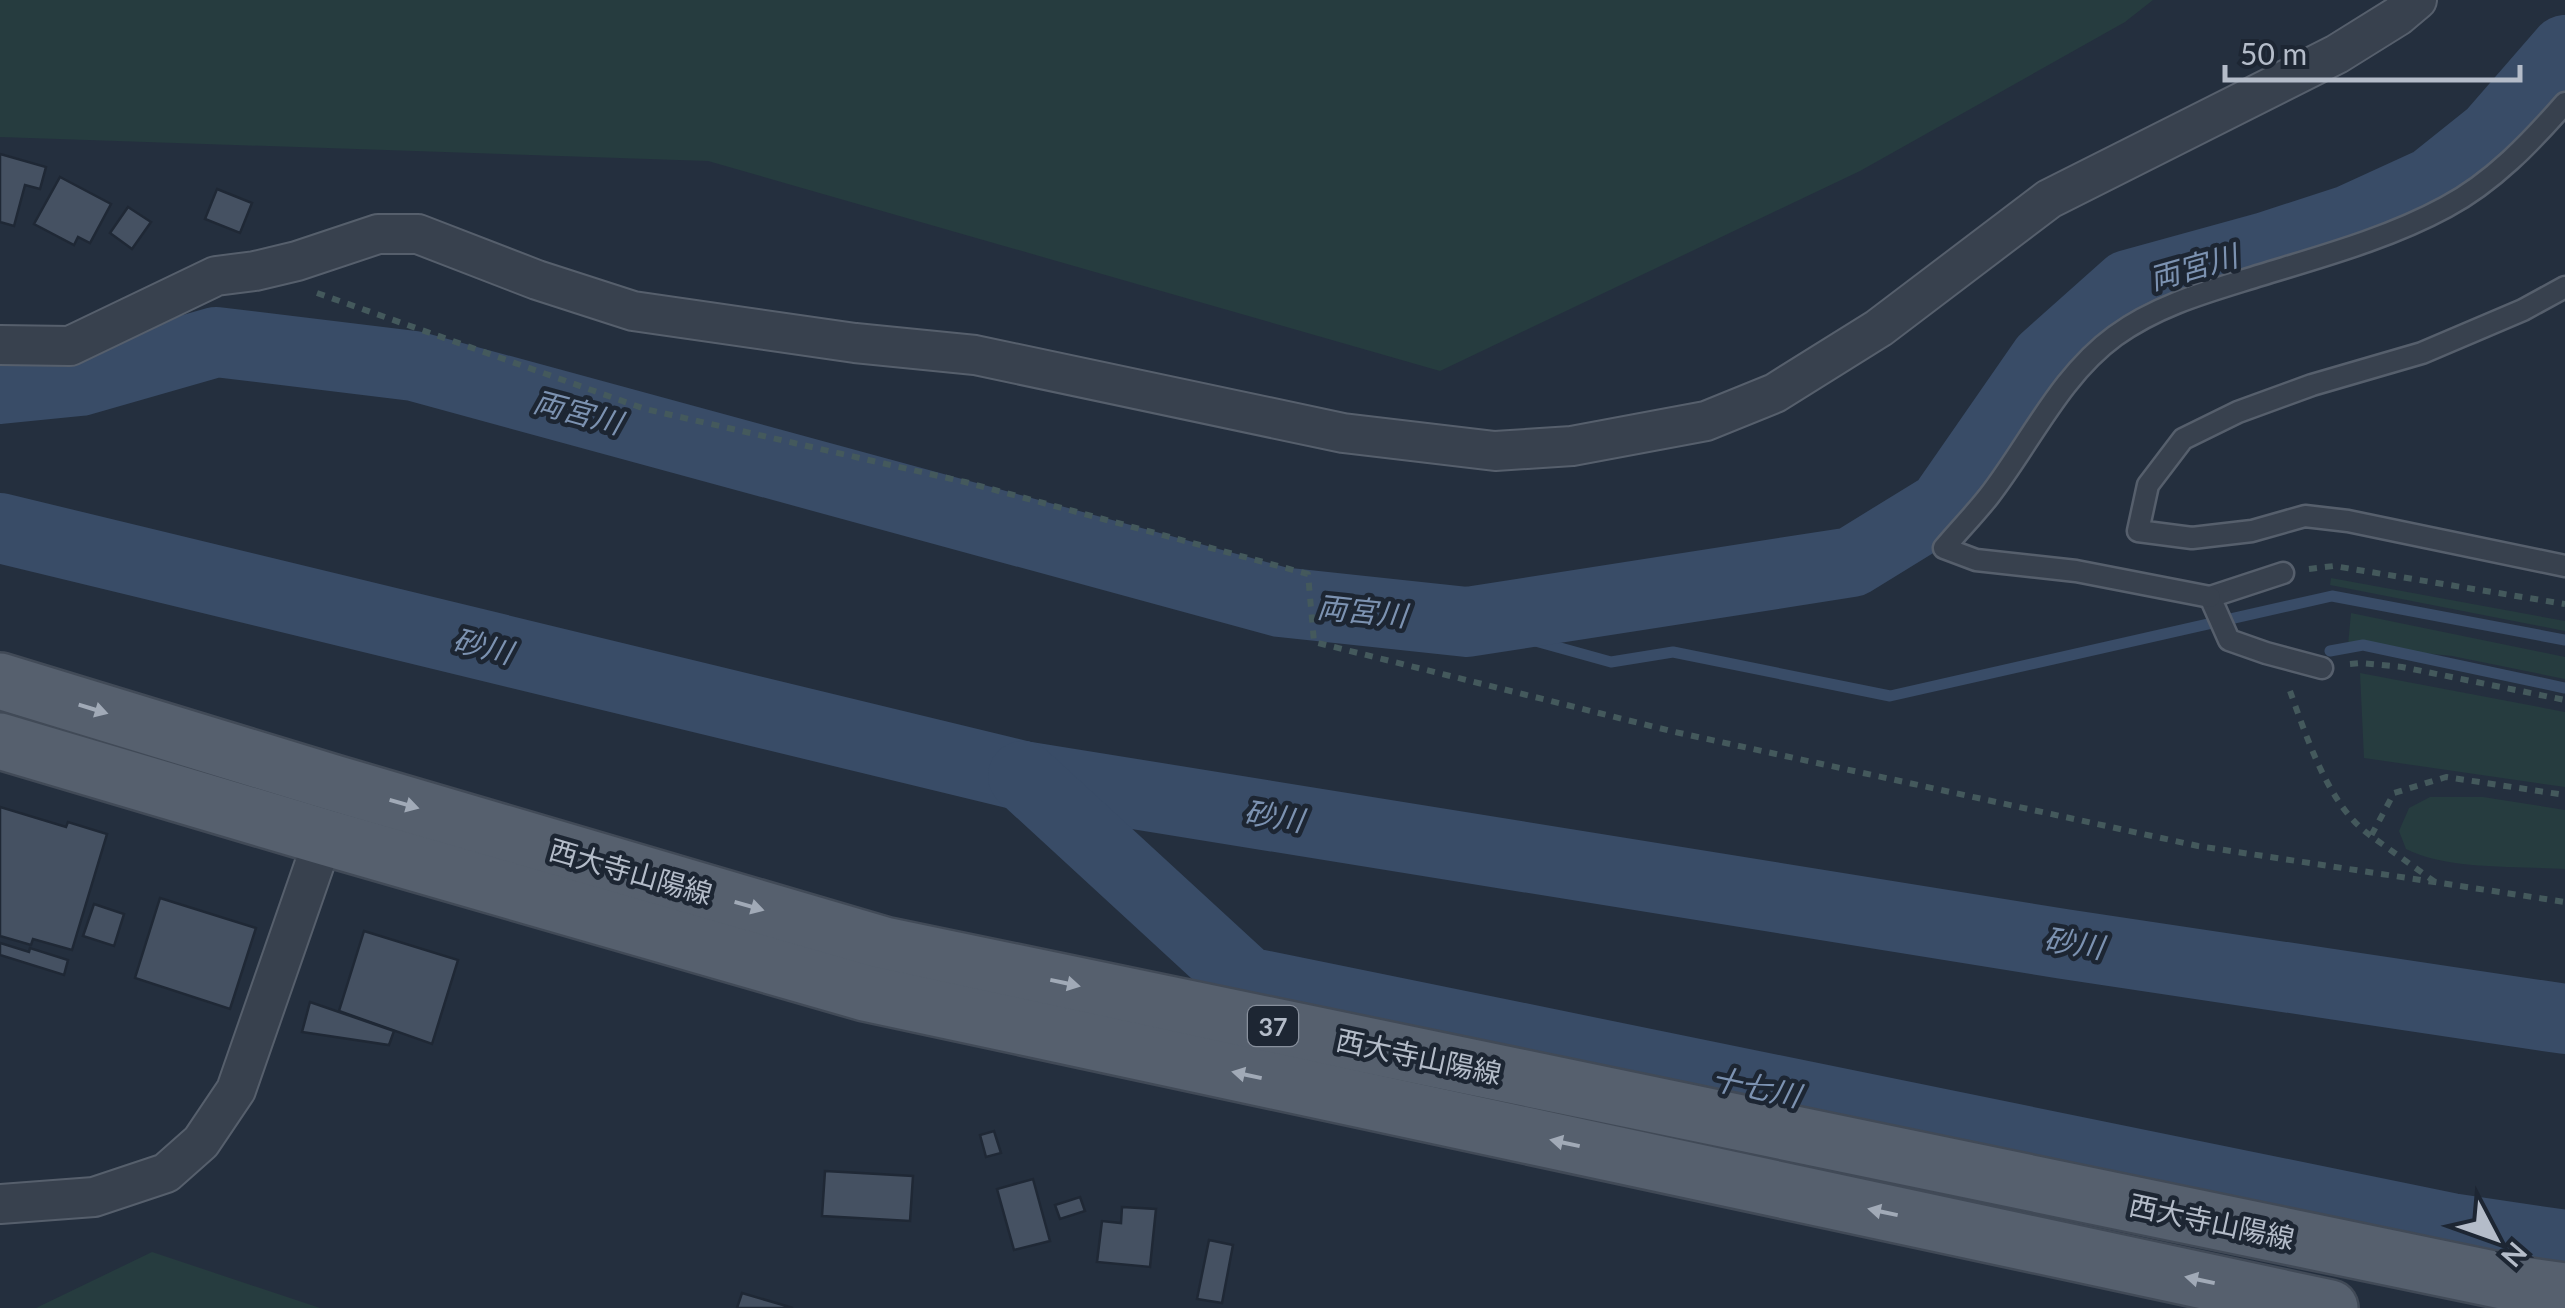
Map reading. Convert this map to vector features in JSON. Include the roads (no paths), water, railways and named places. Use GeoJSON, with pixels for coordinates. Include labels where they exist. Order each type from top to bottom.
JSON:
{"type":"FeatureCollection","features":[{"type":"Feature","properties":{"kind":"main road","name":"西大寺山陽線"},"geometry":{"type":"LineString","coordinates":[[0,680],[884,945],[2565,1291]]}},
{"type":"Feature","properties":{"kind":"main road","name":"西大寺山陽線"},"geometry":{"type":"LineString","coordinates":[[0,741],[865,993],[2330,1308]]}},
{"type":"Feature","properties":{"kind":"street"},"geometry":{"type":"LineString","coordinates":[[0,345],[70,346],[216,276],[297,261],[378,234],[418,234],[537,280],[634,311],[975,355],[1343,432],[1495,452],[1572,446],[1706,421],[1775,393],[1879,328],[2050,199],[2337,54],[2418,0]]}},
{"type":"Feature","properties":{"kind":"street"},"geometry":{"type":"LineString","coordinates":[[0,1204],[94,1197],[166,1173],[200,1142],[236,1090],[324,838],[334,783]]}},
{"type":"Feature","properties":{"kind":"lane"},"geometry":{"type":"LineString","coordinates":[[2282,573],[2210,597],[2076,571],[1976,560],[1944,548],[1990,495],[2084,364],[2114,336],[2164,306],[2338,251],[2448,207],[2506,165],[2565,103]]}},
{"type":"Feature","properties":{"kind":"lane"},"geometry":{"type":"LineString","coordinates":[[2565,286],[2523,310],[2422,353],[2312,385],[2238,412],[2183,439],[2148,485],[2138,531],[2192,538],[2252,531],[2305,516],[2348,521],[2565,566]]}},
{"type":"Feature","properties":{"kind":"lane"},"geometry":{"type":"LineString","coordinates":[[2210,597],[2229,640],[2322,668]]}},
{"type":"Feature","properties":{"kind":"waterway","name":"両宮川"},"geometry":{"type":"LineString","coordinates":[[0,389],[80,381],[216,342],[414,366],[1280,602],[1467,622],[1852,562],[1943,506],[2045,359],[2128,285],[2349,220],[2432,182],[2492,134],[2565,50]]}},
{"type":"Feature","properties":{"kind":"waterway","name":"砂川"},"geometry":{"type":"LineString","coordinates":[[0,528],[1023,776],[2064,944],[2565,1019]]}},
{"type":"Feature","properties":{"kind":"waterway"},"geometry":{"type":"LineString","coordinates":[[1467,622],[1611,662],[1673,652],[1890,696],[2332,596],[2565,640]]}},
{"type":"Feature","properties":{"kind":"waterway"},"geometry":{"type":"LineString","coordinates":[[2330,651],[2363,645],[2565,688]]}},
{"type":"Feature","properties":{"kind":"waterway","name":"十七川"},"geometry":{"type":"LineString","coordinates":[[1023,776],[1247,982],[2451,1228],[2565,1245]]}}]}
